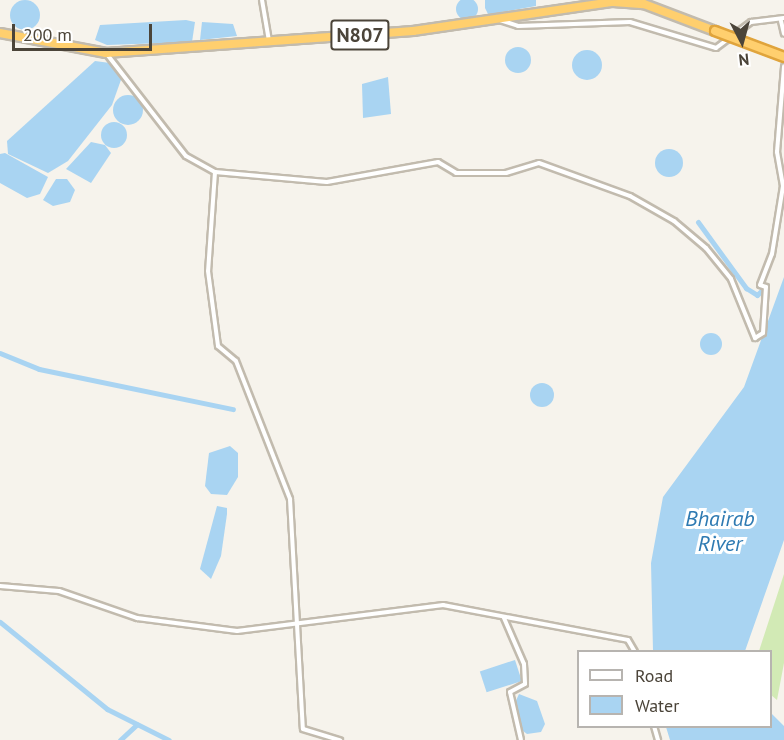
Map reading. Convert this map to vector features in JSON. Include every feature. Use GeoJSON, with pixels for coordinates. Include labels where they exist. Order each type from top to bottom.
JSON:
{"type":"FeatureCollection","features":[{"type":"Feature","properties":{"kind":"highway","name":"N807"},"geometry":{"type":"LineString","coordinates":[[0,33],[106,53],[413,31],[613,2],[645,4],[784,55]]}},
{"type":"Feature","properties":{"kind":"street"},"geometry":{"type":"LineString","coordinates":[[262,0],[269,42]]}},
{"type":"Feature","properties":{"kind":"street"},"geometry":{"type":"LineString","coordinates":[[493,18],[518,26],[630,22],[716,48],[751,22],[782,20],[784,34]]}},
{"type":"Feature","properties":{"kind":"street"},"geometry":{"type":"LineString","coordinates":[[784,49],[784,55]]}},
{"type":"Feature","properties":{"kind":"street"},"geometry":{"type":"LineString","coordinates":[[106,53],[186,156],[215,172],[327,182],[431,163],[456,173],[506,173],[539,163],[630,196],[674,220],[731,279],[755,338],[763,333],[766,287],[760,285],[772,254],[783,186],[777,152],[784,66]]}},
{"type":"Feature","properties":{"kind":"street"},"geometry":{"type":"LineString","coordinates":[[215,172],[208,271],[217,308],[216,336],[221,350],[236,361],[288,491],[299,624],[303,729],[340,740]]}},
{"type":"Feature","properties":{"kind":"street"},"geometry":{"type":"LineString","coordinates":[[0,586],[60,591],[137,618],[211,630],[299,624],[427,604],[628,640],[634,650]]}},
{"type":"Feature","properties":{"kind":"street"},"geometry":{"type":"LineString","coordinates":[[503,617],[518,639],[524,664],[525,684],[510,692],[521,740]]}},
{"type":"Feature","properties":{"kind":"green space"},"geometry":{"type":"Polygon","coordinates":[[[784,574],[784,663],[777,700],[772,696],[772,650],[759,650],[784,574]]]}},
{"type":"Feature","properties":{"kind":"water"},"geometry":{"type":"Polygon","coordinates":[[[471,-1],[477,5],[475,17],[467,20],[459,17],[456,9],[459,1],[471,-1]]]}},
{"type":"Feature","properties":{"kind":"water"},"geometry":{"type":"Polygon","coordinates":[[[25,0],[36,4],[40,15],[36,26],[25,30],[14,26],[10,15],[14,4],[25,0]]]}},
{"type":"Feature","properties":{"kind":"water"},"geometry":{"type":"Polygon","coordinates":[[[485,0],[536,0],[536,6],[496,13],[488,14],[485,8],[485,0]]]}},
{"type":"Feature","properties":{"kind":"water"},"geometry":{"type":"Polygon","coordinates":[[[186,20],[195,22],[192,42],[107,45],[95,40],[100,25],[186,20]]]}},
{"type":"Feature","properties":{"kind":"water"},"geometry":{"type":"Polygon","coordinates":[[[202,22],[233,24],[237,36],[200,40],[202,22]]]}},
{"type":"Feature","properties":{"kind":"water"},"geometry":{"type":"Polygon","coordinates":[[[518,47],[527,51],[531,60],[527,69],[518,73],[509,69],[505,60],[509,51],[518,47]]]}},
{"type":"Feature","properties":{"kind":"water"},"geometry":{"type":"Polygon","coordinates":[[[587,50],[598,54],[602,65],[598,76],[587,80],[576,76],[572,65],[576,54],[587,50]]]}},
{"type":"Feature","properties":{"kind":"water"},"geometry":{"type":"Polygon","coordinates":[[[95,61],[110,63],[122,77],[112,105],[68,161],[48,173],[8,154],[7,141],[95,61]]]}},
{"type":"Feature","properties":{"kind":"water"},"geometry":{"type":"Polygon","coordinates":[[[388,77],[391,114],[363,118],[362,84],[388,77]]]}},
{"type":"Feature","properties":{"kind":"water"},"geometry":{"type":"Polygon","coordinates":[[[128,95],[134,96],[142,104],[142,116],[134,124],[128,125],[122,124],[114,116],[113,110],[114,104],[122,96],[128,95]]]}},
{"type":"Feature","properties":{"kind":"water"},"geometry":{"type":"Polygon","coordinates":[[[114,122],[124,125],[127,135],[124,145],[114,148],[104,145],[101,135],[104,125],[114,122]]]}},
{"type":"Feature","properties":{"kind":"water"},"geometry":{"type":"Polygon","coordinates":[[[91,142],[105,145],[111,153],[91,183],[66,169],[91,142]]]}},
{"type":"Feature","properties":{"kind":"water"},"geometry":{"type":"Polygon","coordinates":[[[669,149],[679,153],[683,163],[679,173],[669,177],[659,173],[655,163],[659,153],[669,149]]]}},
{"type":"Feature","properties":{"kind":"water"},"geometry":{"type":"Polygon","coordinates":[[[5,153],[48,177],[40,194],[27,198],[0,183],[0,154],[5,153]]]}},
{"type":"Feature","properties":{"kind":"water"},"geometry":{"type":"Polygon","coordinates":[[[56,179],[67,179],[75,190],[70,202],[53,206],[43,200],[56,179]]]}},
{"type":"Feature","properties":{"kind":"water","name":"Bhairab River"},"geometry":{"type":"Polygon","coordinates":[[[784,277],[784,540],[745,650],[653,650],[651,563],[663,497],[744,387],[784,277]]]}},
{"type":"Feature","properties":{"kind":"water"},"geometry":{"type":"Polygon","coordinates":[[[711,333],[719,336],[722,344],[719,352],[711,355],[703,352],[700,344],[703,336],[711,333]]]}},
{"type":"Feature","properties":{"kind":"water"},"geometry":{"type":"Polygon","coordinates":[[[542,383],[550,387],[554,395],[550,403],[542,407],[534,403],[530,395],[534,387],[542,383]]]}},
{"type":"Feature","properties":{"kind":"water"},"geometry":{"type":"Polygon","coordinates":[[[230,446],[238,453],[238,477],[227,495],[211,494],[205,486],[209,453],[230,446]]]}},
{"type":"Feature","properties":{"kind":"water"},"geometry":{"type":"Polygon","coordinates":[[[217,506],[227,508],[227,514],[221,556],[211,579],[200,569],[217,506]]]}},
{"type":"Feature","properties":{"kind":"water"},"geometry":{"type":"Polygon","coordinates":[[[515,660],[522,681],[487,692],[480,671],[515,660]]]}},
{"type":"Feature","properties":{"kind":"water"},"geometry":{"type":"Polygon","coordinates":[[[519,694],[537,701],[545,724],[541,732],[527,734],[519,728],[513,707],[519,694]]]}},
{"type":"Feature","properties":{"kind":"water"},"geometry":{"type":"Polygon","coordinates":[[[772,714],[784,726],[784,740],[670,740],[666,728],[772,728],[772,714]]]}},
{"type":"Feature","properties":{"kind":"waterway"},"geometry":{"type":"LineString","coordinates":[[698,222],[746,288],[757,295],[764,288]]}},
{"type":"Feature","properties":{"kind":"waterway"},"geometry":{"type":"LineString","coordinates":[[0,353],[39,369],[233,409]]}},
{"type":"Feature","properties":{"kind":"waterway"},"geometry":{"type":"LineString","coordinates":[[0,622],[107,709],[169,740]]}},
{"type":"Feature","properties":{"kind":"waterway"},"geometry":{"type":"LineString","coordinates":[[120,740],[137,724]]}}]}
